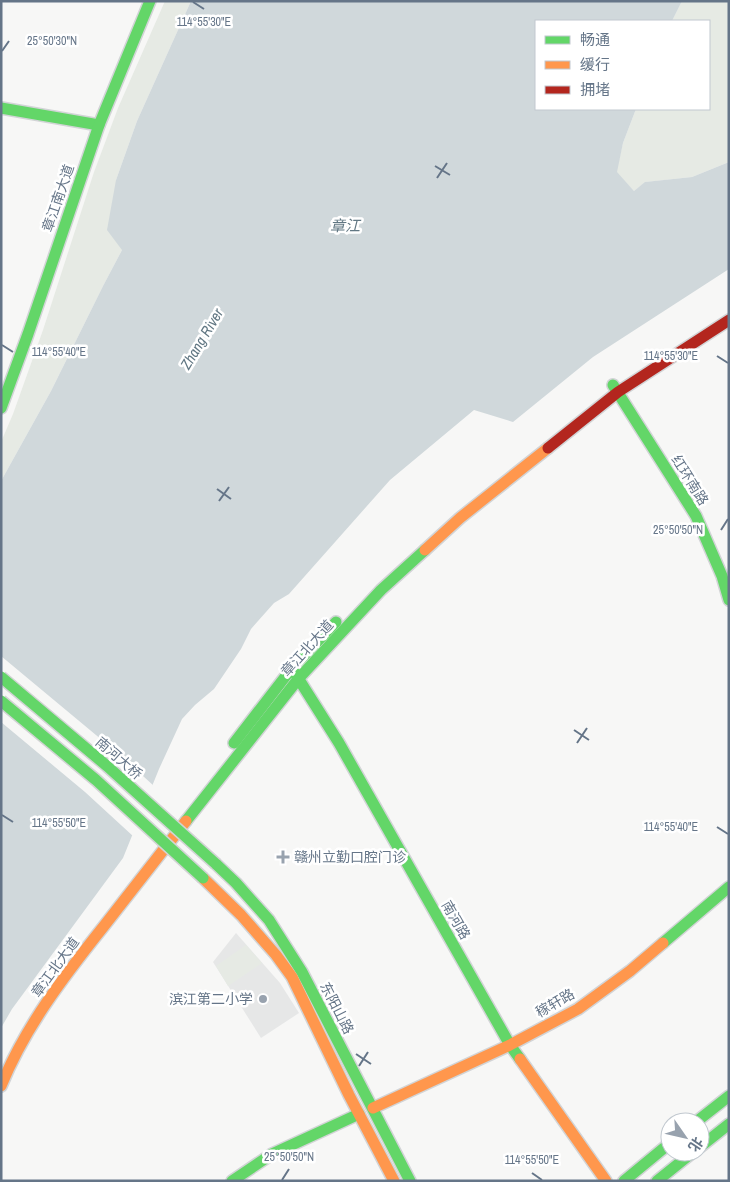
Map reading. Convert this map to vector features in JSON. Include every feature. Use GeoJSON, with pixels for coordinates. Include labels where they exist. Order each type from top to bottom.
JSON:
{"type":"FeatureCollection","features":[{"type":"Feature","properties":{"kind":"main road","name":"章江南大道"},"geometry":{"type":"LineString","coordinates":[[1,408],[32,325],[91,120],[139,1]]}},
{"type":"Feature","properties":{"kind":"main road","name":"章江南大道"},"geometry":{"type":"LineString","coordinates":[[91,120],[150,1]]}},
{"type":"Feature","properties":{"kind":"main road"},"geometry":{"type":"LineString","coordinates":[[1,108],[91,120]]}},
{"type":"Feature","properties":{"kind":"main road","name":"章江南大道"},"geometry":{"type":"LineString","coordinates":[[1,386],[78,151]]}},
{"type":"Feature","properties":{"kind":"main road","name":"章江北大道"},"geometry":{"type":"LineString","coordinates":[[1,1066],[16,1037],[42,995],[73,951],[292,668],[374,583],[455,510],[615,388],[729,308]]}},
{"type":"Feature","properties":{"kind":"main road","name":"章江北大道"},"geometry":{"type":"LineString","coordinates":[[1,1086],[17,1050],[56,989],[83,952],[299,678],[381,590],[460,518],[615,388],[729,320]]}},
{"type":"Feature","properties":{"kind":"main road","name":"红环南路"},"geometry":{"type":"LineString","coordinates":[[615,388],[696,516],[722,576],[729,600]]}},
{"type":"Feature","properties":{"kind":"main road","name":"南河路"},"geometry":{"type":"LineString","coordinates":[[292,668],[339,743],[510,1045],[606,1181]]}},
{"type":"Feature","properties":{"kind":"main road","name":"南河大桥"},"geometry":{"type":"LineString","coordinates":[[1,677],[107,766],[216,864]]}},
{"type":"Feature","properties":{"kind":"main road","name":"东阳山路"},"geometry":{"type":"LineString","coordinates":[[1,701],[96,780],[203,878],[241,915],[276,955],[292,977],[394,1181]]}},
{"type":"Feature","properties":{"kind":"main road","name":"东阳山路"},"geometry":{"type":"LineString","coordinates":[[216,864],[269,920],[302,972],[410,1181]]}},
{"type":"Feature","properties":{"kind":"main road","name":"稼轩路"},"geometry":{"type":"LineString","coordinates":[[373,1108],[510,1045],[578,1009],[630,971],[729,887]]}},
{"type":"Feature","properties":{"kind":"main road"},"geometry":{"type":"LineString","coordinates":[[697,1112],[729,1086]]}},
{"type":"Feature","properties":{"kind":"main road"},"geometry":{"type":"LineString","coordinates":[[709,1112],[729,1096]]}},
{"type":"Feature","properties":{"kind":"main road"},"geometry":{"type":"LineString","coordinates":[[710,1126],[729,1112]]}},
{"type":"Feature","properties":{"kind":"main road"},"geometry":{"type":"LineString","coordinates":[[232,1181],[272,1154],[359,1114]]}},
{"type":"Feature","properties":{"kind":"main road"},"geometry":{"type":"LineString","coordinates":[[710,1138],[729,1123]]}},
{"type":"Feature","properties":{"kind":"main road"},"geometry":{"type":"LineString","coordinates":[[613,1181],[660,1142]]}},
{"type":"Feature","properties":{"kind":"main road"},"geometry":{"type":"LineString","coordinates":[[624,1181],[660,1151]]}},
{"type":"Feature","properties":{"kind":"main road"},"geometry":{"type":"LineString","coordinates":[[653,1178],[668,1162]]}},
{"type":"Feature","properties":{"kind":"main road"},"geometry":{"type":"LineString","coordinates":[[653,1178],[678,1162]]}},
{"type":"Feature","properties":{"kind":"shaded area"},"geometry":{"type":"Polygon","coordinates":[[[165,1],[191,1],[137,121],[116,180],[122,250],[51,391],[1,481],[1,442],[43,330],[94,172],[118,108],[165,1]]]}},
{"type":"Feature","properties":{"kind":"shaded area"},"geometry":{"type":"Polygon","coordinates":[[[682,1],[729,1],[729,162],[692,177],[646,182],[634,191],[616,172],[623,143],[636,110],[710,110],[710,20],[672,20],[682,1]]]}},
{"type":"Feature","properties":{"kind":"shaded area","name":"滨江第二小学"},"geometry":{"type":"Polygon","coordinates":[[[236,933],[280,983],[299,1013],[261,1038],[213,962],[236,933]]]}},
{"type":"Feature","properties":{"kind":"shaded area"},"geometry":{"type":"Polygon","coordinates":[[[246,945],[262,963],[228,986],[216,966],[246,945]]]}},
{"type":"Feature","properties":{"kind":"water","name":"章江"},"geometry":{"type":"Polygon","coordinates":[[[191,1],[682,1],[672,20],[535,20],[535,110],[636,110],[623,143],[617,172],[634,191],[645,182],[692,177],[729,162],[729,269],[593,357],[513,422],[474,410],[390,480],[289,594],[274,603],[251,629],[241,649],[214,689],[182,719],[159,769],[123,858],[12,1009],[1,1028],[1,481],[51,391],[122,250],[107,230],[116,180],[137,121],[191,1]]]}},
{"type":"Feature","properties":{"kind":"pier"},"geometry":{"type":"Polygon","coordinates":[[[1,656],[120,755],[154,786],[134,837],[85,792],[1,722],[1,656]]]}},
{"type":"Feature","properties":{"kind":"traffic: fast"},"geometry":{"type":"LineString","coordinates":[[1,408],[99,125],[150,1]]}},
{"type":"Feature","properties":{"kind":"traffic: fast"},"geometry":{"type":"LineString","coordinates":[[1,108],[99,125]]}},
{"type":"Feature","properties":{"kind":"traffic: fast"},"geometry":{"type":"LineString","coordinates":[[613,385],[696,516],[722,576],[729,600]]}},
{"type":"Feature","properties":{"kind":"traffic: fast"},"geometry":{"type":"LineString","coordinates":[[186,821],[299,678],[381,590],[425,550]]}},
{"type":"Feature","properties":{"kind":"traffic: fast"},"geometry":{"type":"LineString","coordinates":[[234,743],[292,668],[336,622]]}},
{"type":"Feature","properties":{"kind":"traffic: fast"},"geometry":{"type":"LineString","coordinates":[[293,670],[339,743],[510,1045],[520,1059]]}},
{"type":"Feature","properties":{"kind":"traffic: fast"},"geometry":{"type":"LineString","coordinates":[[1,677],[107,766],[216,864]]}},
{"type":"Feature","properties":{"kind":"traffic: fast"},"geometry":{"type":"LineString","coordinates":[[1,701],[96,780],[203,878]]}},
{"type":"Feature","properties":{"kind":"traffic: fast"},"geometry":{"type":"LineString","coordinates":[[216,864],[269,920],[302,972],[410,1181]]}},
{"type":"Feature","properties":{"kind":"traffic: fast"},"geometry":{"type":"LineString","coordinates":[[663,943],[729,887]]}},
{"type":"Feature","properties":{"kind":"traffic: fast"},"geometry":{"type":"LineString","coordinates":[[709,1112],[729,1096]]}},
{"type":"Feature","properties":{"kind":"traffic: fast"},"geometry":{"type":"LineString","coordinates":[[232,1181],[272,1154],[359,1114]]}},
{"type":"Feature","properties":{"kind":"traffic: fast"},"geometry":{"type":"LineString","coordinates":[[710,1139],[729,1124]]}},
{"type":"Feature","properties":{"kind":"traffic: fast"},"geometry":{"type":"LineString","coordinates":[[624,1181],[660,1151]]}},
{"type":"Feature","properties":{"kind":"traffic: fast"},"geometry":{"type":"LineString","coordinates":[[657,1181],[681,1162]]}},
{"type":"Feature","properties":{"kind":"traffic: slow"},"geometry":{"type":"LineString","coordinates":[[425,550],[460,518],[548,448]]}},
{"type":"Feature","properties":{"kind":"traffic: slow"},"geometry":{"type":"LineString","coordinates":[[1,1086],[22,1043],[46,1003],[186,821]]}},
{"type":"Feature","properties":{"kind":"traffic: slow"},"geometry":{"type":"LineString","coordinates":[[203,878],[241,915],[276,955],[292,977],[349,1095],[394,1181]]}},
{"type":"Feature","properties":{"kind":"traffic: slow"},"geometry":{"type":"LineString","coordinates":[[373,1108],[510,1045],[578,1009],[630,971],[663,943]]}},
{"type":"Feature","properties":{"kind":"traffic: slow"},"geometry":{"type":"LineString","coordinates":[[520,1059],[606,1181]]}},
{"type":"Feature","properties":{"kind":"traffic: jam"},"geometry":{"type":"LineString","coordinates":[[548,448],[618,392],[729,320]]}},
{"type":"Feature","properties":{"kind":"place","name":"赣州立勤口腔门诊"},"geometry":{"type":"Point","coordinates":[283,857]}},
{"type":"Feature","properties":{"kind":"place","name":"滨江第二小学"},"geometry":{"type":"Point","coordinates":[263,999]}},
{"type":"Feature","properties":{"kind":"water label","name":"Zhang River"},"geometry":{"type":"Point","coordinates":[202,339]}}]}
